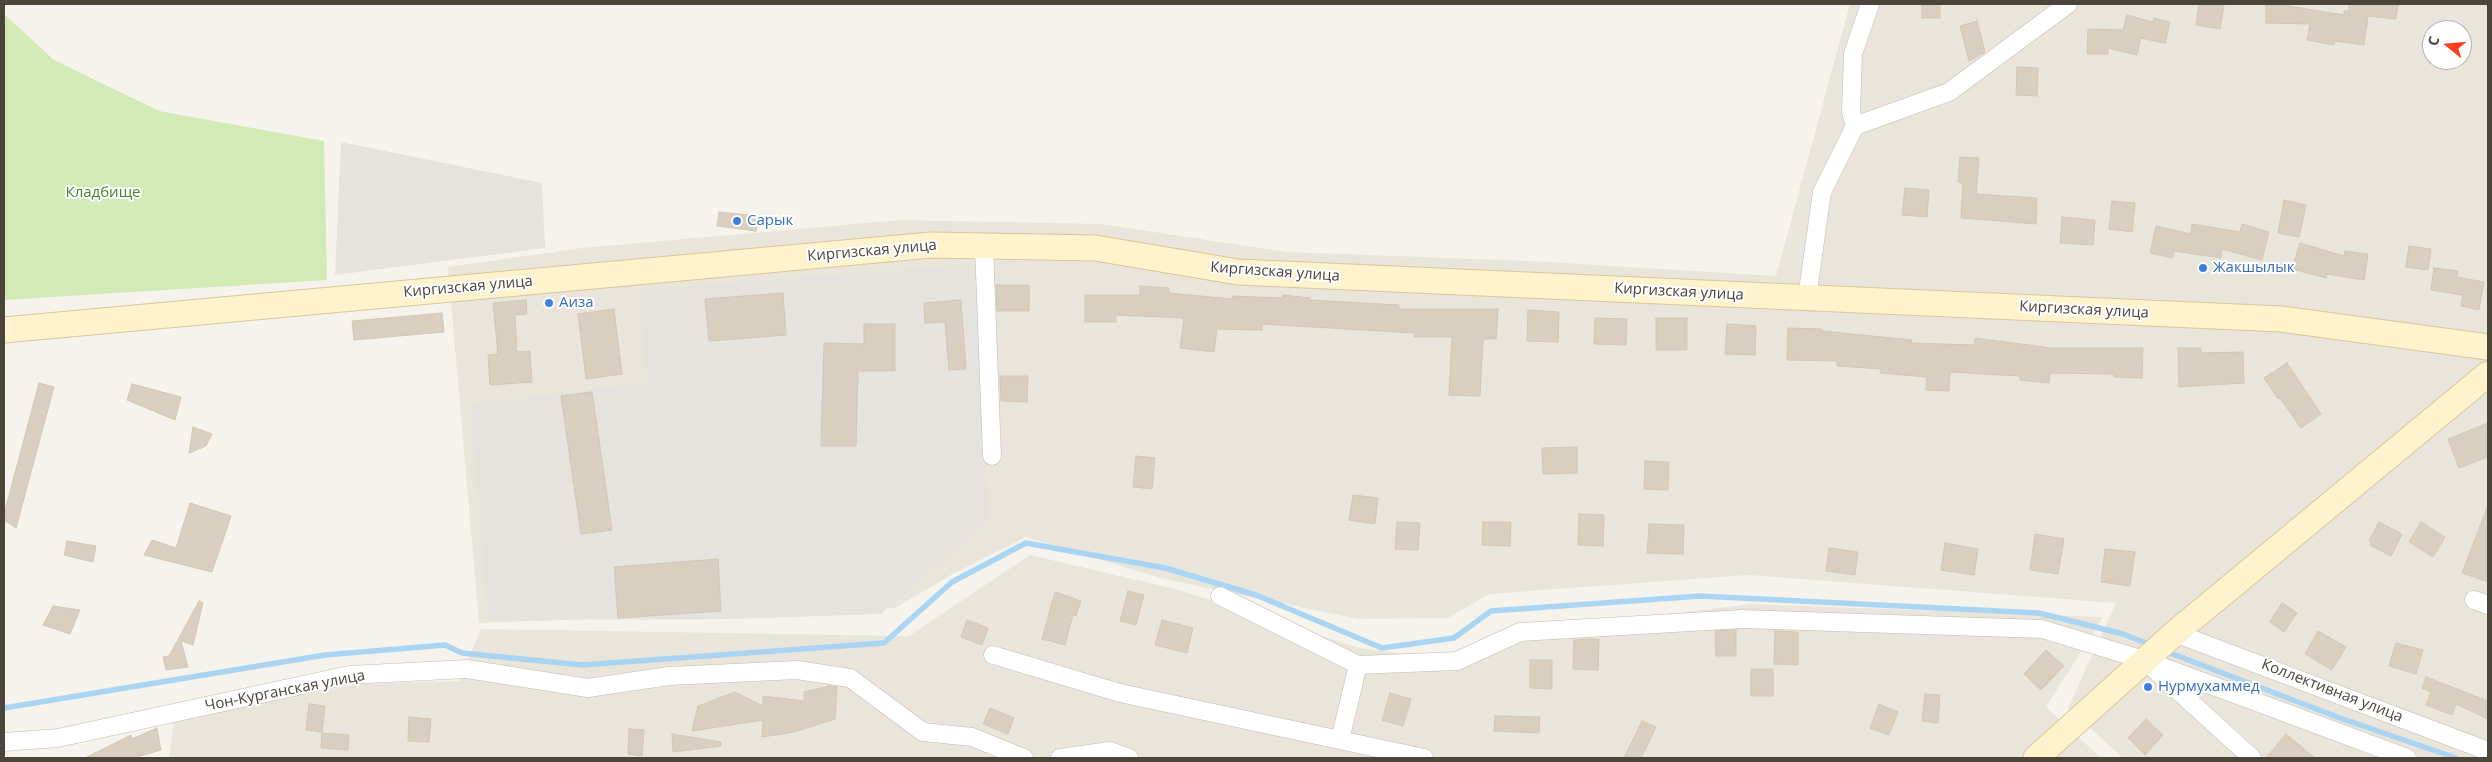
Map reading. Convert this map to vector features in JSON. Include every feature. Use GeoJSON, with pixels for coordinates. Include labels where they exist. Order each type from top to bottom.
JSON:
{"type":"FeatureCollection","features":[{"type":"Feature","properties":{"kind":"main road","name":"Киргизская улица"},"geometry":{"type":"LineString","coordinates":[[4,330],[931,245],[1095,248],[1238,272],[2281,319],[2488,347]]}},
{"type":"Feature","properties":{"kind":"main road"},"geometry":{"type":"LineString","coordinates":[[2036,758],[2175,633],[2488,374]]}},
{"type":"Feature","properties":{"kind":"street"},"geometry":{"type":"LineString","coordinates":[[1856,126],[1851,112],[1853,54],[1870,4]]}},
{"type":"Feature","properties":{"kind":"street"},"geometry":{"type":"LineString","coordinates":[[1806,298],[1822,192],[1856,126],[1950,92],[2068,4]]}},
{"type":"Feature","properties":{"kind":"street"},"geometry":{"type":"LineString","coordinates":[[984,246],[992,456]]}},
{"type":"Feature","properties":{"kind":"street"},"geometry":{"type":"LineString","coordinates":[[1220,596],[1358,665],[1457,661],[1520,632],[1742,619],[2042,628],[2144,660],[2407,758]]}},
{"type":"Feature","properties":{"kind":"street","name":"Коллективная улица"},"geometry":{"type":"LineString","coordinates":[[2175,633],[2488,751]]}},
{"type":"Feature","properties":{"kind":"street"},"geometry":{"type":"LineString","coordinates":[[993,655],[1120,693],[1424,758]]}},
{"type":"Feature","properties":{"kind":"street"},"geometry":{"type":"LineString","coordinates":[[2144,660],[2252,758]]}},
{"type":"Feature","properties":{"kind":"street"},"geometry":{"type":"LineString","coordinates":[[1340,740],[1358,665]]}},
{"type":"Feature","properties":{"kind":"street","name":"Чон-Курганская улица"},"geometry":{"type":"LineString","coordinates":[[4,742],[58,738],[349,675],[467,669],[588,688],[669,676],[798,670],[850,678],[923,732],[972,737],[1024,758]]}},
{"type":"Feature","properties":{"kind":"street"},"geometry":{"type":"LineString","coordinates":[[1060,758],[1110,751],[1130,758]]}},
{"type":"Feature","properties":{"kind":"shaded area"},"geometry":{"type":"Polygon","coordinates":[[[1850,4],[2488,4],[2488,758],[2123,758],[2068,708],[2116,603],[1748,575],[1489,594],[1448,618],[1358,619],[1160,578],[1026,537],[951,575],[895,608],[479,623],[448,267],[582,248],[901,220],[1101,224],[1287,252],[1531,261],[1776,276],[1850,4]]]}},
{"type":"Feature","properties":{"kind":"shaded area"},"geometry":{"type":"Polygon","coordinates":[[[341,142],[542,183],[545,248],[335,275],[341,142]]]}},
{"type":"Feature","properties":{"kind":"shaded area"},"geometry":{"type":"Polygon","coordinates":[[[976,264],[988,522],[881,614],[730,619],[488,620],[471,404],[647,383],[639,290],[976,264]]]}},
{"type":"Feature","properties":{"kind":"shaded area"},"geometry":{"type":"Polygon","coordinates":[[[1030,555],[1179,590],[1359,648],[1457,661],[1520,632],[1751,604],[2103,617],[2046,707],[2101,758],[169,758],[174,720],[360,684],[459,681],[481,629],[909,636],[1030,555]]]}},
{"type":"Feature","properties":{"kind":"green space","name":"Кладбище"},"geometry":{"type":"Polygon","coordinates":[[[4,14],[54,60],[159,111],[324,141],[327,280],[4,300],[4,14]]]}},
{"type":"Feature","properties":{"kind":"building"},"geometry":{"type":"Polygon","coordinates":[[[1922,4],[1940,4],[1940,18],[1922,18],[1922,4]]]}},
{"type":"Feature","properties":{"kind":"building"},"geometry":{"type":"Polygon","coordinates":[[[2199,4],[2224,4],[2220,29],[2196,25],[2199,4]]]}},
{"type":"Feature","properties":{"kind":"building"},"geometry":{"type":"Polygon","coordinates":[[[2266,4],[2289,4],[2289,6],[2344,15],[2344,11],[2349,11],[2349,4],[2398,4],[2396,19],[2368,16],[2364,45],[2335,41],[2334,45],[2307,40],[2310,24],[2266,23],[2266,4]]]}},
{"type":"Feature","properties":{"kind":"building"},"geometry":{"type":"Polygon","coordinates":[[[2127,15],[2153,22],[2154,18],[2170,22],[2165,43],[2141,38],[2137,55],[2108,48],[2108,54],[2087,54],[2088,29],[2123,30],[2127,15]]]}},
{"type":"Feature","properties":{"kind":"building"},"geometry":{"type":"Polygon","coordinates":[[[1977,21],[1985,52],[1969,61],[1960,26],[1977,21]]]}},
{"type":"Feature","properties":{"kind":"building"},"geometry":{"type":"Polygon","coordinates":[[[2017,67],[2038,68],[2037,96],[2016,95],[2017,67]]]}},
{"type":"Feature","properties":{"kind":"building"},"geometry":{"type":"Polygon","coordinates":[[[1960,157],[1979,158],[1976,194],[2037,198],[2036,224],[1961,218],[1963,183],[1958,182],[1960,157]]]}},
{"type":"Feature","properties":{"kind":"building"},"geometry":{"type":"Polygon","coordinates":[[[1905,188],[1929,190],[1927,217],[1902,215],[1905,188]]]}},
{"type":"Feature","properties":{"kind":"building"},"geometry":{"type":"Polygon","coordinates":[[[2284,200],[2306,205],[2299,237],[2278,233],[2284,200]]]}},
{"type":"Feature","properties":{"kind":"building"},"geometry":{"type":"Polygon","coordinates":[[[2112,201],[2135,203],[2132,232],[2109,229],[2112,201]]]}},
{"type":"Feature","properties":{"kind":"building"},"geometry":{"type":"Polygon","coordinates":[[[719,212],[758,216],[756,231],[717,226],[719,212]]]}},
{"type":"Feature","properties":{"kind":"building"},"geometry":{"type":"Polygon","coordinates":[[[2062,217],[2095,220],[2093,245],[2060,243],[2062,217]]]}},
{"type":"Feature","properties":{"kind":"building"},"geometry":{"type":"Polygon","coordinates":[[[2192,224],[2240,232],[2242,224],[2269,232],[2262,260],[2222,249],[2221,258],[2174,251],[2172,258],[2150,253],[2156,226],[2191,234],[2192,224]]]}},
{"type":"Feature","properties":{"kind":"building"},"geometry":{"type":"Polygon","coordinates":[[[2300,243],[2344,256],[2345,251],[2368,254],[2364,280],[2327,274],[2326,278],[2292,269],[2300,243]]]}},
{"type":"Feature","properties":{"kind":"building"},"geometry":{"type":"Polygon","coordinates":[[[2409,246],[2431,249],[2428,270],[2406,267],[2409,246]]]}},
{"type":"Feature","properties":{"kind":"building"},"geometry":{"type":"Polygon","coordinates":[[[2434,268],[2458,271],[2457,277],[2484,282],[2479,310],[2461,306],[2463,295],[2431,290],[2434,268]]]}},
{"type":"Feature","properties":{"kind":"building"},"geometry":{"type":"Polygon","coordinates":[[[996,285],[1029,285],[1029,311],[997,311],[996,285]]]}},
{"type":"Feature","properties":{"kind":"building"},"geometry":{"type":"Polygon","coordinates":[[[1140,286],[1169,288],[1169,293],[1232,299],[1233,296],[1282,298],[1283,295],[1310,298],[1310,300],[1399,305],[1399,309],[1498,309],[1496,339],[1483,339],[1480,396],[1449,395],[1452,337],[1414,337],[1414,333],[1262,324],[1262,330],[1217,329],[1214,352],[1180,348],[1184,318],[1116,315],[1116,322],[1085,322],[1085,295],[1140,295],[1140,286]]]}},
{"type":"Feature","properties":{"kind":"building"},"geometry":{"type":"Polygon","coordinates":[[[783,293],[786,335],[709,341],[705,299],[783,293]]]}},
{"type":"Feature","properties":{"kind":"building"},"geometry":{"type":"Polygon","coordinates":[[[526,300],[527,314],[515,315],[517,352],[530,351],[532,382],[490,385],[488,355],[498,354],[493,303],[526,300]]]}},
{"type":"Feature","properties":{"kind":"building"},"geometry":{"type":"Polygon","coordinates":[[[961,300],[966,369],[949,370],[945,322],[925,323],[924,303],[961,300]]]}},
{"type":"Feature","properties":{"kind":"building"},"geometry":{"type":"Polygon","coordinates":[[[614,309],[622,374],[586,379],[578,314],[614,309]]]}},
{"type":"Feature","properties":{"kind":"building"},"geometry":{"type":"Polygon","coordinates":[[[1528,310],[1559,312],[1558,342],[1527,341],[1528,310]]]}},
{"type":"Feature","properties":{"kind":"building"},"geometry":{"type":"Polygon","coordinates":[[[442,313],[444,332],[354,340],[352,321],[442,313]]]}},
{"type":"Feature","properties":{"kind":"building"},"geometry":{"type":"Polygon","coordinates":[[[1595,318],[1627,319],[1626,345],[1594,344],[1595,318]]]}},
{"type":"Feature","properties":{"kind":"building"},"geometry":{"type":"Polygon","coordinates":[[[1656,318],[1687,318],[1687,350],[1656,350],[1656,318]]]}},
{"type":"Feature","properties":{"kind":"building"},"geometry":{"type":"Polygon","coordinates":[[[864,324],[895,324],[895,371],[858,371],[856,446],[821,446],[824,343],[864,344],[864,324]]]}},
{"type":"Feature","properties":{"kind":"building"},"geometry":{"type":"Polygon","coordinates":[[[1727,324],[1756,326],[1755,355],[1725,354],[1727,324]]]}},
{"type":"Feature","properties":{"kind":"building"},"geometry":{"type":"Polygon","coordinates":[[[1788,328],[1822,329],[1822,331],[1912,340],[1911,343],[1974,345],[1975,338],[2052,348],[2143,348],[2142,378],[2114,377],[2114,374],[2050,373],[2049,383],[2020,380],[2020,376],[1950,372],[1949,391],[1926,390],[1927,377],[1880,373],[1881,369],[1837,366],[1837,361],[1787,360],[1788,328]]]}},
{"type":"Feature","properties":{"kind":"building"},"geometry":{"type":"Polygon","coordinates":[[[2178,348],[2201,348],[2201,353],[2243,352],[2244,383],[2179,387],[2178,348]]]}},
{"type":"Feature","properties":{"kind":"building"},"geometry":{"type":"Polygon","coordinates":[[[2287,363],[2321,414],[2301,428],[2264,378],[2287,363]]]}},
{"type":"Feature","properties":{"kind":"building"},"geometry":{"type":"Polygon","coordinates":[[[1000,376],[1028,376],[1027,402],[1001,401],[1000,376]]]}},
{"type":"Feature","properties":{"kind":"building"},"geometry":{"type":"Polygon","coordinates":[[[39,383],[54,387],[16,528],[4,520],[4,514],[39,383]]]}},
{"type":"Feature","properties":{"kind":"building"},"geometry":{"type":"Polygon","coordinates":[[[132,384],[181,397],[175,420],[127,400],[132,384]]]}},
{"type":"Feature","properties":{"kind":"building"},"geometry":{"type":"Polygon","coordinates":[[[592,392],[612,530],[581,534],[561,396],[592,392]]]}},
{"type":"Feature","properties":{"kind":"building"},"geometry":{"type":"Polygon","coordinates":[[[2488,423],[2488,457],[2459,468],[2448,439],[2488,423]]]}},
{"type":"Feature","properties":{"kind":"building"},"geometry":{"type":"Polygon","coordinates":[[[193,427],[212,434],[206,446],[189,453],[193,427]]]}},
{"type":"Feature","properties":{"kind":"building"},"geometry":{"type":"Polygon","coordinates":[[[1577,447],[1577,473],[1543,474],[1542,448],[1577,447]]]}},
{"type":"Feature","properties":{"kind":"building"},"geometry":{"type":"Polygon","coordinates":[[[1136,456],[1155,458],[1152,489],[1133,487],[1136,456]]]}},
{"type":"Feature","properties":{"kind":"building"},"geometry":{"type":"Polygon","coordinates":[[[1645,461],[1669,462],[1668,490],[1644,489],[1645,461]]]}},
{"type":"Feature","properties":{"kind":"building"},"geometry":{"type":"Polygon","coordinates":[[[1353,495],[1378,498],[1375,524],[1349,520],[1353,495]]]}},
{"type":"Feature","properties":{"kind":"building"},"geometry":{"type":"Polygon","coordinates":[[[190,503],[231,516],[212,572],[144,555],[152,540],[176,548],[190,503]]]}},
{"type":"Feature","properties":{"kind":"building"},"geometry":{"type":"Polygon","coordinates":[[[2488,508],[2488,582],[2462,573],[2488,508]]]}},
{"type":"Feature","properties":{"kind":"building"},"geometry":{"type":"Polygon","coordinates":[[[1579,514],[1604,515],[1603,546],[1578,545],[1579,514]]]}},
{"type":"Feature","properties":{"kind":"building"},"geometry":{"type":"Polygon","coordinates":[[[1397,522],[1420,523],[1418,550],[1395,549],[1397,522]]]}},
{"type":"Feature","properties":{"kind":"building"},"geometry":{"type":"Polygon","coordinates":[[[1483,522],[1511,522],[1510,546],[1482,545],[1483,522]]]}},
{"type":"Feature","properties":{"kind":"building"},"geometry":{"type":"Polygon","coordinates":[[[2379,522],[2402,534],[2391,556],[2370,545],[2369,541],[2379,522]]]}},
{"type":"Feature","properties":{"kind":"building"},"geometry":{"type":"Polygon","coordinates":[[[2421,522],[2445,537],[2433,557],[2409,542],[2421,522]]]}},
{"type":"Feature","properties":{"kind":"building"},"geometry":{"type":"Polygon","coordinates":[[[1649,524],[1684,525],[1683,554],[1647,553],[1649,524]]]}},
{"type":"Feature","properties":{"kind":"building"},"geometry":{"type":"Polygon","coordinates":[[[2035,534],[2064,539],[2058,574],[2030,570],[2035,534]]]}},
{"type":"Feature","properties":{"kind":"building"},"geometry":{"type":"Polygon","coordinates":[[[67,541],[96,546],[93,562],[64,555],[67,541]]]}},
{"type":"Feature","properties":{"kind":"building"},"geometry":{"type":"Polygon","coordinates":[[[1945,543],[1978,549],[1974,575],[1941,570],[1945,543]]]}},
{"type":"Feature","properties":{"kind":"building"},"geometry":{"type":"Polygon","coordinates":[[[1829,548],[1858,552],[1855,575],[1826,571],[1829,548]]]}},
{"type":"Feature","properties":{"kind":"building"},"geometry":{"type":"Polygon","coordinates":[[[2105,549],[2135,552],[2130,586],[2101,582],[2105,549]]]}},
{"type":"Feature","properties":{"kind":"building"},"geometry":{"type":"Polygon","coordinates":[[[718,559],[721,611],[618,618],[614,567],[718,559]]]}},
{"type":"Feature","properties":{"kind":"building"},"geometry":{"type":"Polygon","coordinates":[[[1128,591],[1144,595],[1136,625],[1120,621],[1128,591]]]}},
{"type":"Feature","properties":{"kind":"building"},"geometry":{"type":"Polygon","coordinates":[[[1055,592],[1081,601],[1076,616],[1073,615],[1065,645],[1042,639],[1055,592]]]}},
{"type":"Feature","properties":{"kind":"building"},"geometry":{"type":"Polygon","coordinates":[[[199,601],[203,603],[193,645],[181,641],[188,667],[166,670],[163,657],[169,656],[199,601]]]}},
{"type":"Feature","properties":{"kind":"building"},"geometry":{"type":"Polygon","coordinates":[[[2282,603],[2297,613],[2284,632],[2270,622],[2282,603]]]}},
{"type":"Feature","properties":{"kind":"building"},"geometry":{"type":"Polygon","coordinates":[[[53,606],[80,610],[70,634],[43,625],[53,606]]]}},
{"type":"Feature","properties":{"kind":"building"},"geometry":{"type":"Polygon","coordinates":[[[967,620],[988,628],[982,645],[961,637],[967,620]]]}},
{"type":"Feature","properties":{"kind":"building"},"geometry":{"type":"Polygon","coordinates":[[[1162,620],[1193,628],[1187,653],[1155,645],[1162,620]]]}},
{"type":"Feature","properties":{"kind":"building"},"geometry":{"type":"Polygon","coordinates":[[[1736,630],[1736,656],[1716,656],[1715,631],[1736,630]]]}},
{"type":"Feature","properties":{"kind":"building"},"geometry":{"type":"Polygon","coordinates":[[[1775,631],[1798,632],[1798,665],[1774,664],[1775,631]]]}},
{"type":"Feature","properties":{"kind":"building"},"geometry":{"type":"Polygon","coordinates":[[[2318,631],[2346,647],[2332,670],[2305,654],[2318,631]]]}},
{"type":"Feature","properties":{"kind":"building"},"geometry":{"type":"Polygon","coordinates":[[[1599,639],[1598,670],[1573,669],[1574,640],[1599,639]]]}},
{"type":"Feature","properties":{"kind":"building"},"geometry":{"type":"Polygon","coordinates":[[[2396,643],[2423,650],[2416,674],[2389,666],[2396,643]]]}},
{"type":"Feature","properties":{"kind":"building"},"geometry":{"type":"Polygon","coordinates":[[[2046,650],[2064,666],[2041,690],[2024,674],[2046,650]]]}},
{"type":"Feature","properties":{"kind":"building"},"geometry":{"type":"Polygon","coordinates":[[[1530,660],[1552,660],[1552,689],[1530,688],[1530,660]]]}},
{"type":"Feature","properties":{"kind":"building"},"geometry":{"type":"Polygon","coordinates":[[[1751,669],[1773,669],[1773,696],[1751,696],[1751,669]]]}},
{"type":"Feature","properties":{"kind":"building"},"geometry":{"type":"Polygon","coordinates":[[[2426,677],[2488,701],[2488,719],[2456,704],[2452,715],[2426,705],[2431,692],[2422,688],[2426,677]]]}},
{"type":"Feature","properties":{"kind":"building"},"geometry":{"type":"Polygon","coordinates":[[[829,686],[837,687],[835,719],[794,732],[762,737],[763,720],[692,731],[698,706],[735,692],[763,706],[763,696],[804,701],[804,692],[829,686]]]}},
{"type":"Feature","properties":{"kind":"building"},"geometry":{"type":"Polygon","coordinates":[[[1390,693],[1411,699],[1403,726],[1382,720],[1390,693]]]}},
{"type":"Feature","properties":{"kind":"building"},"geometry":{"type":"Polygon","coordinates":[[[1925,694],[1940,695],[1938,723],[1922,721],[1925,694]]]}},
{"type":"Feature","properties":{"kind":"building"},"geometry":{"type":"Polygon","coordinates":[[[309,704],[325,706],[322,732],[306,730],[309,704]]]}},
{"type":"Feature","properties":{"kind":"building"},"geometry":{"type":"Polygon","coordinates":[[[1879,704],[1898,712],[1889,735],[1870,728],[1879,704]]]}},
{"type":"Feature","properties":{"kind":"building"},"geometry":{"type":"Polygon","coordinates":[[[990,708],[1014,718],[1008,734],[983,724],[990,708]]]}},
{"type":"Feature","properties":{"kind":"building"},"geometry":{"type":"Polygon","coordinates":[[[1495,716],[1540,717],[1539,733],[1494,731],[1495,716]]]}},
{"type":"Feature","properties":{"kind":"building"},"geometry":{"type":"Polygon","coordinates":[[[409,717],[431,719],[429,742],[408,741],[409,717]]]}},
{"type":"Feature","properties":{"kind":"building"},"geometry":{"type":"Polygon","coordinates":[[[2146,719],[2163,735],[2145,755],[2128,738],[2146,719]]]}},
{"type":"Feature","properties":{"kind":"building"},"geometry":{"type":"Polygon","coordinates":[[[1642,721],[1656,727],[1641,758],[1624,758],[1642,721]]]}},
{"type":"Feature","properties":{"kind":"building"},"geometry":{"type":"Polygon","coordinates":[[[157,728],[161,750],[134,758],[85,758],[131,735],[132,739],[157,728]]]}},
{"type":"Feature","properties":{"kind":"building"},"geometry":{"type":"Polygon","coordinates":[[[629,729],[644,730],[642,756],[628,754],[629,729]]]}},
{"type":"Feature","properties":{"kind":"building"},"geometry":{"type":"Polygon","coordinates":[[[322,733],[349,735],[348,750],[321,748],[322,733]]]}},
{"type":"Feature","properties":{"kind":"building"},"geometry":{"type":"Polygon","coordinates":[[[672,734],[721,742],[721,746],[673,752],[672,734]]]}},
{"type":"Feature","properties":{"kind":"building"},"geometry":{"type":"Polygon","coordinates":[[[2286,734],[2315,758],[2266,758],[2286,734]]]}},
{"type":"Feature","properties":{"kind":"waterway"},"geometry":{"type":"LineString","coordinates":[[4,708],[325,655],[445,645],[462,653],[582,665],[884,643],[952,582],[1026,543],[1165,568],[1256,595],[1382,648],[1454,638],[1491,611],[1701,596],[2039,613],[2123,634],[2151,645]]}},
{"type":"Feature","properties":{"kind":"waterway"},"geometry":{"type":"LineString","coordinates":[[2165,651],[2340,718],[2456,758]]}},
{"type":"Feature","properties":{"kind":"place","name":"Сарык"},"geometry":{"type":"Point","coordinates":[737,221]}},
{"type":"Feature","properties":{"kind":"place","name":"Жакшылык"},"geometry":{"type":"Point","coordinates":[2203,268]}},
{"type":"Feature","properties":{"kind":"place","name":"Аиза"},"geometry":{"type":"Point","coordinates":[549,303]}},
{"type":"Feature","properties":{"kind":"place","name":"Нурмухаммед"},"geometry":{"type":"Point","coordinates":[2148,687]}}]}
